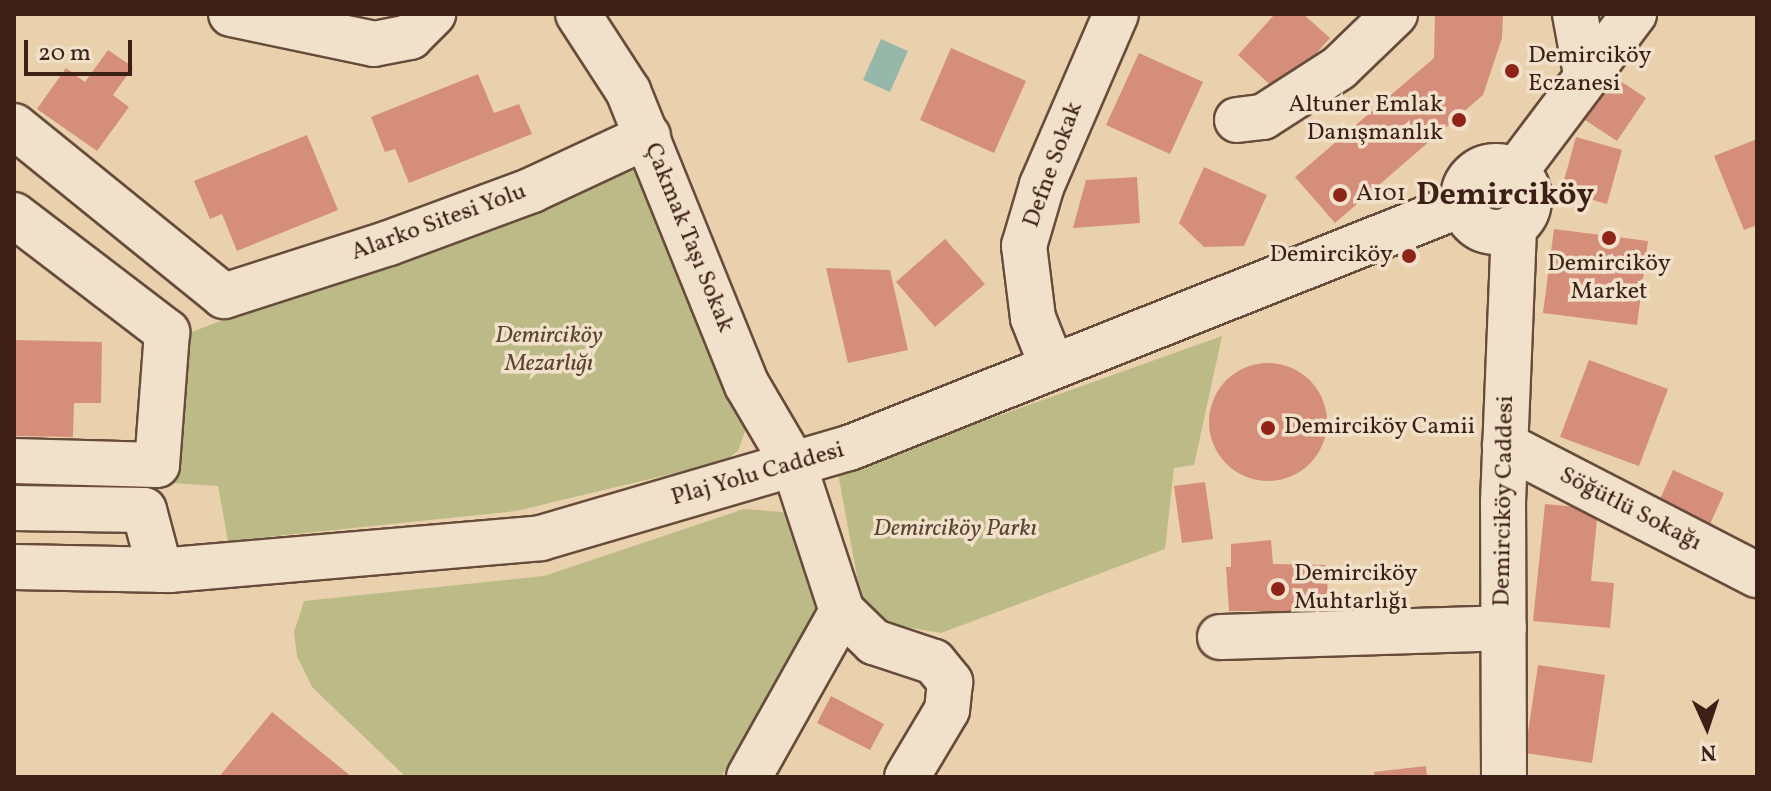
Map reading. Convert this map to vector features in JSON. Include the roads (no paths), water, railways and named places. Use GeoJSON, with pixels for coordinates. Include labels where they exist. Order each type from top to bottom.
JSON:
{"type":"FeatureCollection","features":[{"type":"Feature","properties":{"kind":"street"},"geometry":{"type":"LineString","coordinates":[[231,14],[374,44],[410,37],[433,14]]}},
{"type":"Feature","properties":{"kind":"street","name":"Çakmak Taşı Sokak"},"geometry":{"type":"LineString","coordinates":[[578,14],[628,91],[747,385],[794,465],[842,611]]}},
{"type":"Feature","properties":{"kind":"street","name":"Defne Sokak"},"geometry":{"type":"LineString","coordinates":[[1052,366],[1033,318],[1024,246],[1042,185],[1116,14]]}},
{"type":"Feature","properties":{"kind":"street"},"geometry":{"type":"LineString","coordinates":[[1237,120],[1263,117],[1339,68],[1395,14]]}},
{"type":"Feature","properties":{"kind":"street"},"geometry":{"type":"LineString","coordinates":[[1575,14],[1586,74]]}},
{"type":"Feature","properties":{"kind":"street"},"geometry":{"type":"LineString","coordinates":[[1515,172],[1634,14]]}},
{"type":"Feature","properties":{"kind":"street"},"geometry":{"type":"LineString","coordinates":[[14,126],[224,296]]}},
{"type":"Feature","properties":{"kind":"street","name":"Alarko Sitesi Yolu"},"geometry":{"type":"LineString","coordinates":[[167,332],[195,307],[518,195],[648,136]]}},
{"type":"Feature","properties":{"kind":"street"},"geometry":{"type":"LineString","coordinates":[[1495,166],[1515,172],[1529,199],[1514,226],[1483,229],[1473,223],[1463,204],[1474,173],[1495,166]]}},
{"type":"Feature","properties":{"kind":"street","name":"Plaj Yolu Caddesi"},"geometry":{"type":"LineString","coordinates":[[14,567],[160,570],[541,538],[849,448],[1463,204]]}},
{"type":"Feature","properties":{"kind":"street"},"geometry":{"type":"LineString","coordinates":[[14,215],[167,332],[157,465],[14,461]]}},
{"type":"Feature","properties":{"kind":"street","name":"Demirciköy Caddesi"},"geometry":{"type":"LineString","coordinates":[[1504,777],[1505,445],[1514,226]]}},
{"type":"Feature","properties":{"kind":"street","name":"Söğütlü Sokağı"},"geometry":{"type":"LineString","coordinates":[[1505,445],[1756,575]]}},
{"type":"Feature","properties":{"kind":"street"},"geometry":{"type":"LineString","coordinates":[[14,508],[144,510],[160,570]]}},
{"type":"Feature","properties":{"kind":"street"},"geometry":{"type":"LineString","coordinates":[[749,777],[842,611],[874,642],[934,662],[950,682],[947,710],[907,777]]}},
{"type":"Feature","properties":{"kind":"street"},"geometry":{"type":"LineString","coordinates":[[1220,637],[1504,628]]}},
{"type":"Feature","properties":{"kind":"place","name":"Demirciköy Eczanesi"},"geometry":{"type":"Point","coordinates":[1512,71]}},
{"type":"Feature","properties":{"kind":"place","name":"Altuner Emlak Danışmanlık"},"geometry":{"type":"Point","coordinates":[1459,120]}},
{"type":"Feature","properties":{"kind":"place","name":"A101"},"geometry":{"type":"Point","coordinates":[1340,195]}},
{"type":"Feature","properties":{"kind":"place","name":"Demirciköy Market"},"geometry":{"type":"Point","coordinates":[1609,238]}},
{"type":"Feature","properties":{"kind":"place","name":"Demirciköy"},"geometry":{"type":"Point","coordinates":[1409,256]}},
{"type":"Feature","properties":{"kind":"place","name":"Demirciköy Camii"},"geometry":{"type":"Point","coordinates":[1268,428]}},
{"type":"Feature","properties":{"kind":"place","name":"Demirciköy Muhtarlığı"},"geometry":{"type":"Point","coordinates":[1278,589]}},
{"type":"Feature","properties":{"kind":"district","name":"Demirciköy"},"geometry":{"type":"Point","coordinates":[1505,196]}},
{"type":"Feature","properties":{"kind":"park label","name":"Demirciköy Mezarlığı"},"geometry":{"type":"Point","coordinates":[549,351]}},
{"type":"Feature","properties":{"kind":"park label","name":"Demirciköy Parkı"},"geometry":{"type":"Point","coordinates":[955,530]}}]}
